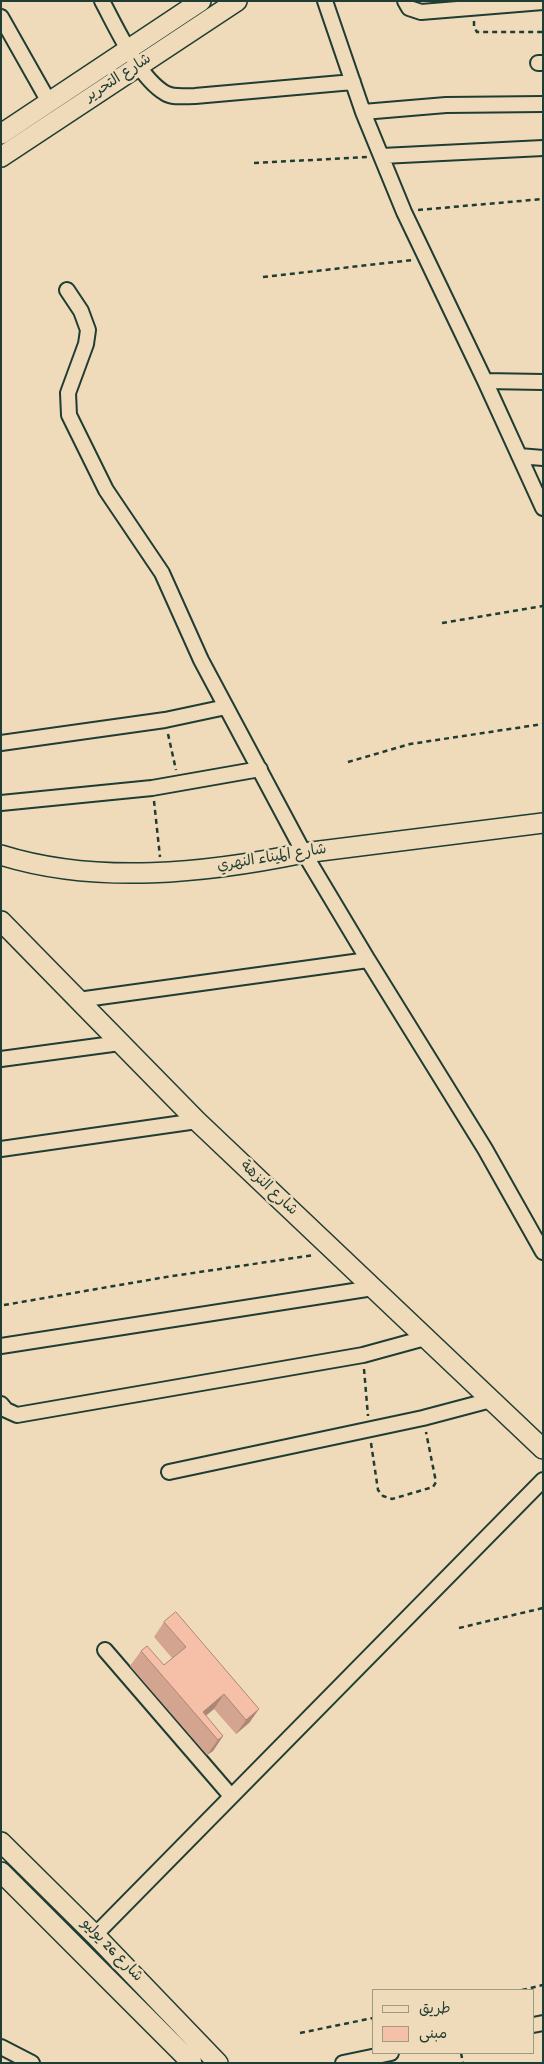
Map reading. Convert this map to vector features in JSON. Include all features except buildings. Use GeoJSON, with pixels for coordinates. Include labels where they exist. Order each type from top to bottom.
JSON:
{"type":"FeatureCollection","features":[{"type":"Feature","properties":{"kind":"main road","name":"شارع التحرير"},"geometry":{"type":"LineString","coordinates":[[1,134],[201,1]]}},
{"type":"Feature","properties":{"kind":"main road","name":"شارع التحرير"},"geometry":{"type":"LineString","coordinates":[[1,157],[237,1]]}},
{"type":"Feature","properties":{"kind":"main road","name":"شارع الميناء النهري"},"geometry":{"type":"LineString","coordinates":[[1,855],[48,866],[86,871],[124,873],[162,871],[233,866],[304,853],[543,823]]}},
{"type":"Feature","properties":{"kind":"main road","name":"شارع النزهة"},"geometry":{"type":"LineString","coordinates":[[1,921],[197,1122],[543,1449]]}},
{"type":"Feature","properties":{"kind":"main road","name":"شارع 26 يوليو"},"geometry":{"type":"LineString","coordinates":[[1,1842],[95,1935],[218,2063]]}},
{"type":"Feature","properties":{"kind":"main road","name":"شارع 26 يوليو"},"geometry":{"type":"LineString","coordinates":[[1,1872],[192,2063]]}},
{"type":"Feature","properties":{"kind":"street"},"geometry":{"type":"LineString","coordinates":[[102,1],[128,50],[154,85],[166,94],[178,96],[353,82]]}},
{"type":"Feature","properties":{"kind":"street"},"geometry":{"type":"LineString","coordinates":[[326,1],[362,112],[404,212],[543,508]]}},
{"type":"Feature","properties":{"kind":"street"},"geometry":{"type":"LineString","coordinates":[[405,1],[409,8],[422,12],[474,4],[543,2]]}},
{"type":"Feature","properties":{"kind":"street"},"geometry":{"type":"LineString","coordinates":[[1,17],[49,102]]}},
{"type":"Feature","properties":{"kind":"street"},"geometry":{"type":"LineString","coordinates":[[362,112],[446,105],[543,104]]}},
{"type":"Feature","properties":{"kind":"street"},"geometry":{"type":"LineString","coordinates":[[382,156],[543,148]]}},
{"type":"Feature","properties":{"kind":"street"},"geometry":{"type":"LineString","coordinates":[[67,290],[80,311],[88,330],[86,344],[68,393],[69,415],[106,490],[162,573],[201,660],[304,853],[485,1149],[543,1252]]}},
{"type":"Feature","properties":{"kind":"street"},"geometry":{"type":"LineString","coordinates":[[485,381],[543,382]]}},
{"type":"Feature","properties":{"kind":"street"},"geometry":{"type":"LineString","coordinates":[[519,456],[543,458]]}},
{"type":"Feature","properties":{"kind":"street"},"geometry":{"type":"LineString","coordinates":[[1,743],[165,720],[226,707]]}},
{"type":"Feature","properties":{"kind":"street"},"geometry":{"type":"LineString","coordinates":[[1,803],[152,788],[260,769]]}},
{"type":"Feature","properties":{"kind":"street"},"geometry":{"type":"LineString","coordinates":[[78,1000],[368,960]]}},
{"type":"Feature","properties":{"kind":"street"},"geometry":{"type":"LineString","coordinates":[[1,1059],[120,1043]]}},
{"type":"Feature","properties":{"kind":"street"},"geometry":{"type":"LineString","coordinates":[[1,1150],[197,1122]]}},
{"type":"Feature","properties":{"kind":"street"},"geometry":{"type":"LineString","coordinates":[[1,1346],[373,1288]]}},
{"type":"Feature","properties":{"kind":"street"},"geometry":{"type":"LineString","coordinates":[[1,1404],[6,1410],[17,1415],[363,1355],[425,1338]]}},
{"type":"Feature","properties":{"kind":"street"},"geometry":{"type":"LineString","coordinates":[[169,1472],[423,1418],[492,1400]]}},
{"type":"Feature","properties":{"kind":"street"},"geometry":{"type":"LineString","coordinates":[[95,1935],[543,1480]]}},
{"type":"Feature","properties":{"kind":"street"},"geometry":{"type":"LineString","coordinates":[[105,1650],[231,1796]]}},
{"type":"Feature","properties":{"kind":"street"},"geometry":{"type":"LineString","coordinates":[[1,2047],[32,2063]]}},
{"type":"Feature","properties":{"kind":"street"},"geometry":{"type":"LineString","coordinates":[[343,2063],[386,2054]]}},
{"type":"Feature","properties":{"kind":"path"},"geometry":{"type":"LineString","coordinates":[[474,4],[474,28],[477,32],[543,32]]}},
{"type":"Feature","properties":{"kind":"path"},"geometry":{"type":"LineString","coordinates":[[254,163],[382,156]]}},
{"type":"Feature","properties":{"kind":"path"},"geometry":{"type":"LineString","coordinates":[[404,212],[543,199]]}},
{"type":"Feature","properties":{"kind":"path"},"geometry":{"type":"LineString","coordinates":[[263,277],[427,259]]}},
{"type":"Feature","properties":{"kind":"path"},"geometry":{"type":"LineString","coordinates":[[442,622],[543,606]]}},
{"type":"Feature","properties":{"kind":"path"},"geometry":{"type":"LineString","coordinates":[[165,720],[179,783]]}},
{"type":"Feature","properties":{"kind":"path"},"geometry":{"type":"LineString","coordinates":[[348,762],[410,744],[543,724]]}},
{"type":"Feature","properties":{"kind":"path"},"geometry":{"type":"LineString","coordinates":[[152,788],[162,871]]}},
{"type":"Feature","properties":{"kind":"path"},"geometry":{"type":"LineString","coordinates":[[4,1305],[166,1277],[334,1252]]}},
{"type":"Feature","properties":{"kind":"path"},"geometry":{"type":"LineString","coordinates":[[363,1355],[369,1428],[378,1490],[383,1496],[392,1499],[432,1487],[436,1482],[423,1418]]}},
{"type":"Feature","properties":{"kind":"path"},"geometry":{"type":"LineString","coordinates":[[459,1628],[543,1608]]}},
{"type":"Feature","properties":{"kind":"path"},"geometry":{"type":"LineString","coordinates":[[526,1989],[543,1985]]}},
{"type":"Feature","properties":{"kind":"path"},"geometry":{"type":"LineString","coordinates":[[300,2033],[372,2018]]}}]}
